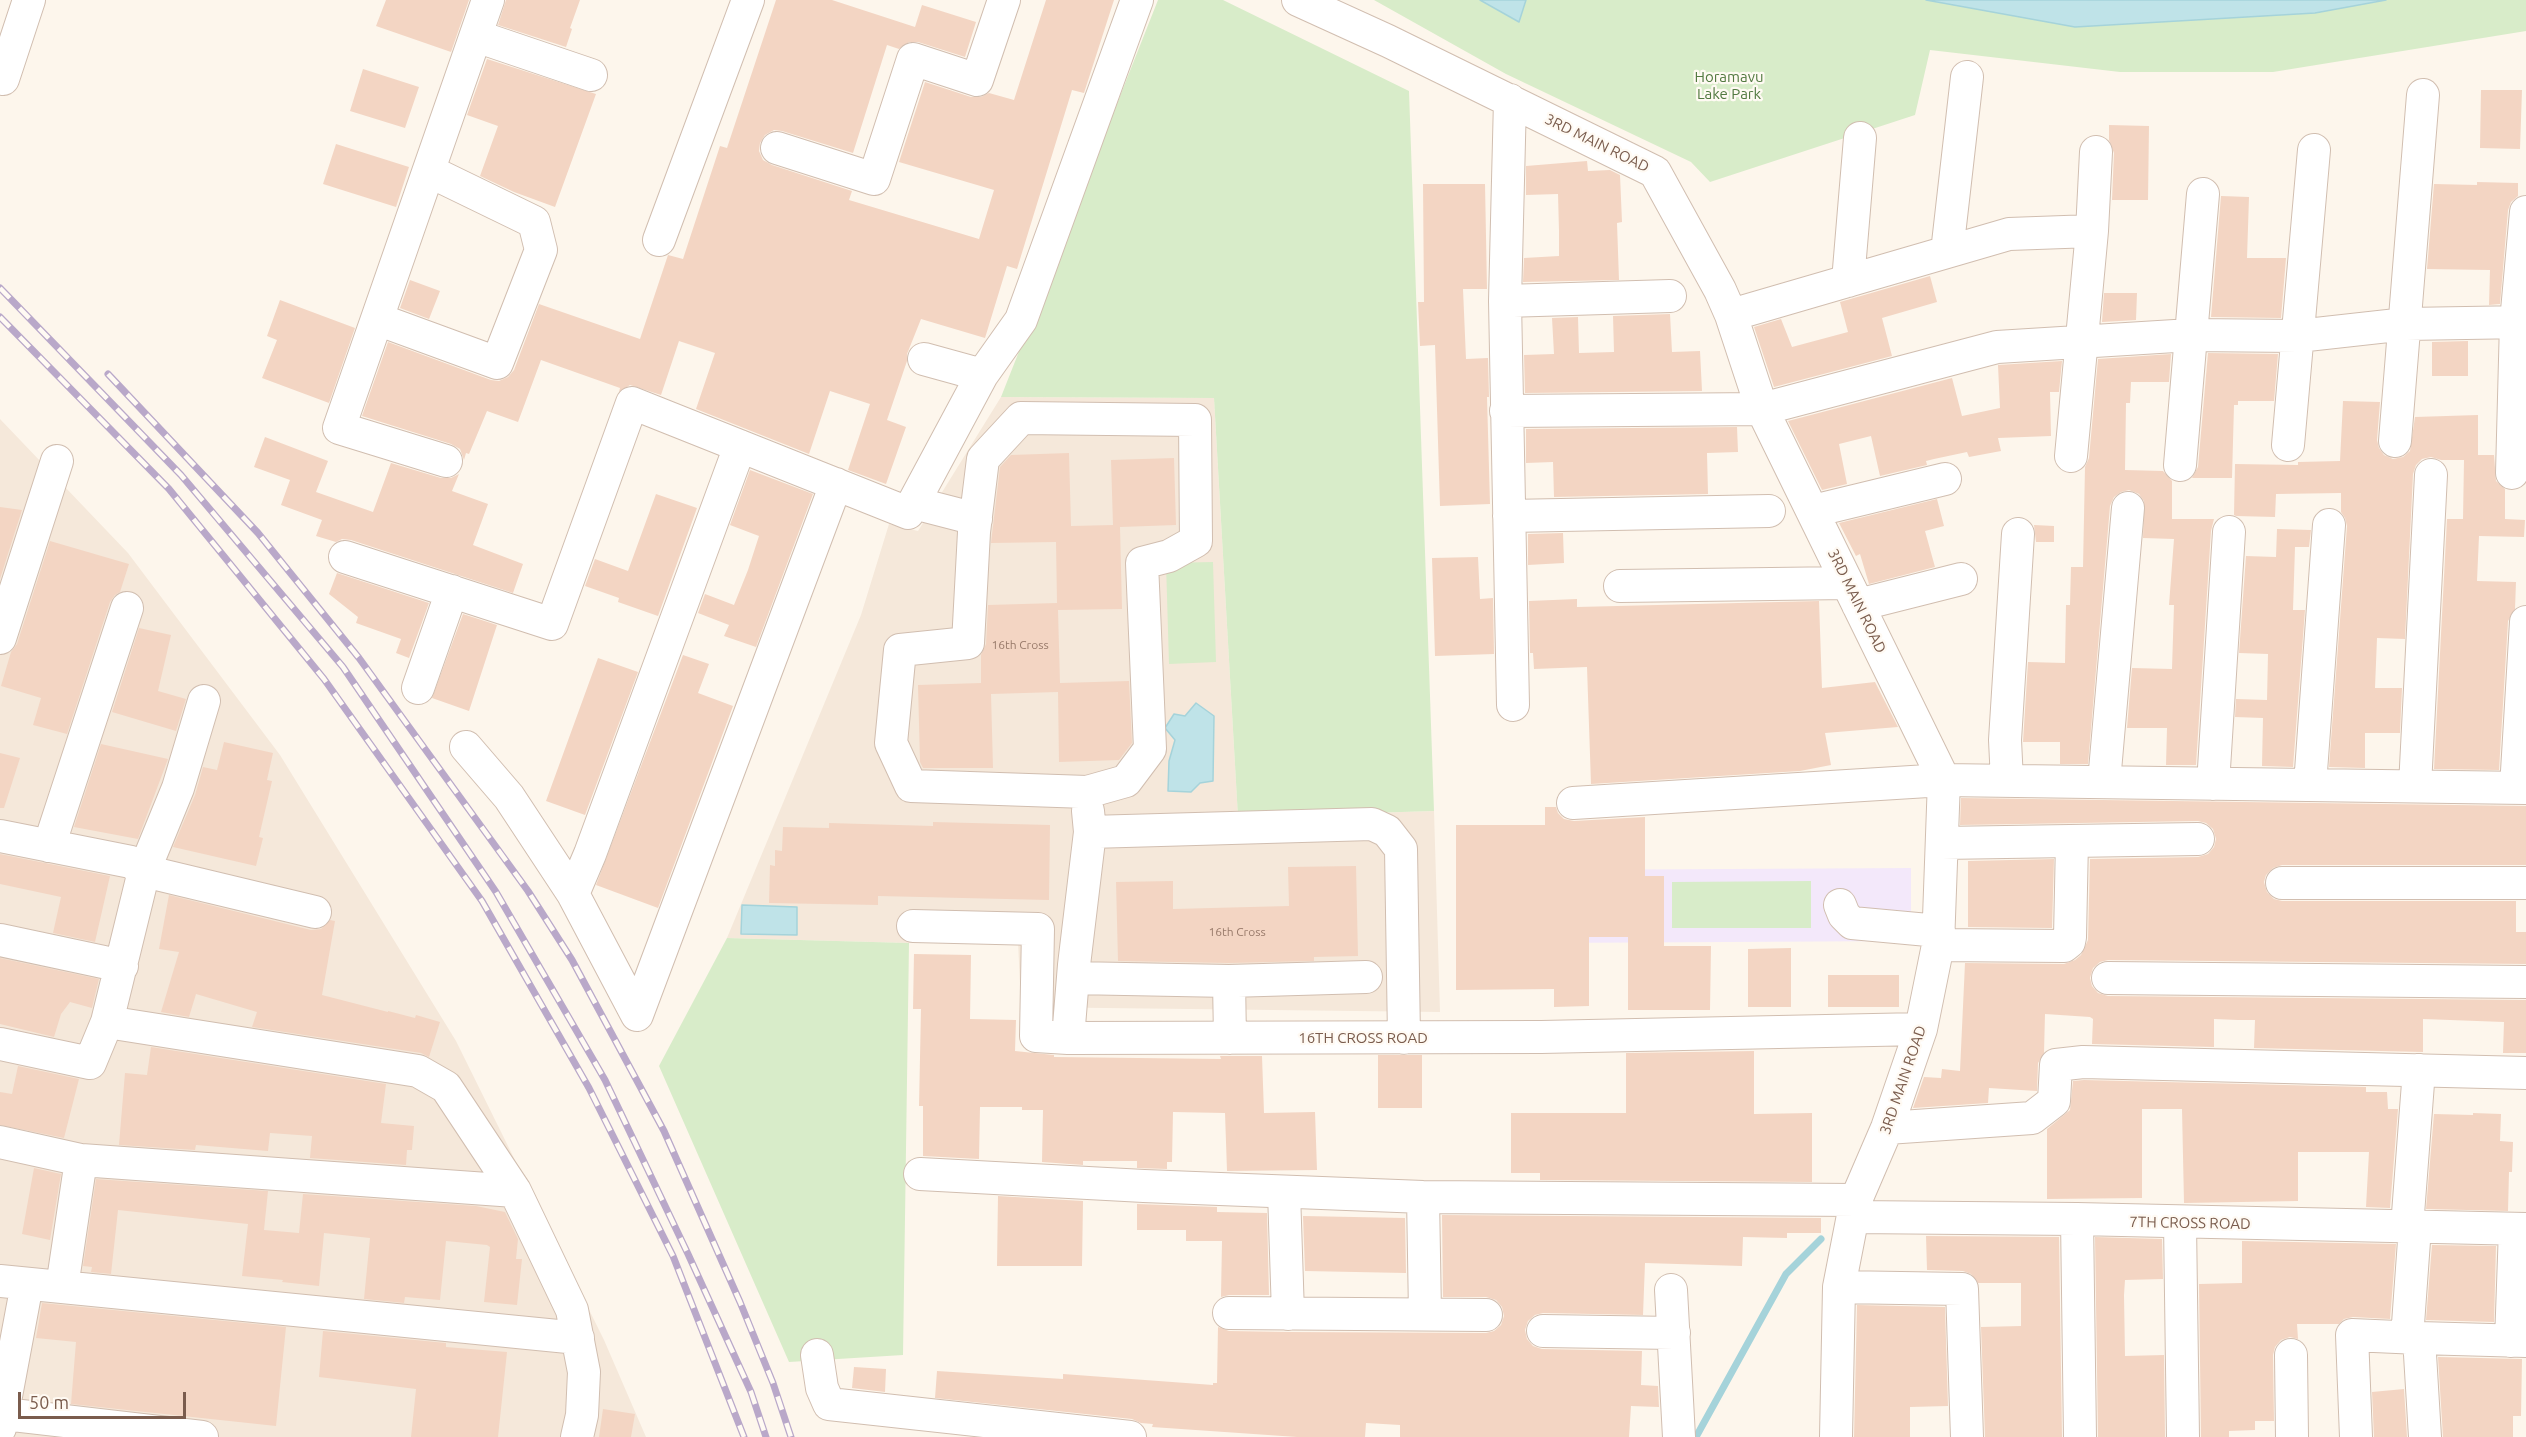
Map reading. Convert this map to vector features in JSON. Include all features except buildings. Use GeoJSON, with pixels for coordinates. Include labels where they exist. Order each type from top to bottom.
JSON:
{"type":"FeatureCollection","features":[{"type":"Feature","properties":{"kind":"street"},"geometry":{"type":"LineString","coordinates":[[3,79],[29,0]]}},
{"type":"Feature","properties":{"kind":"street"},"geometry":{"type":"LineString","coordinates":[[446,461],[339,428],[488,0]]}},
{"type":"Feature","properties":{"kind":"street"},"geometry":{"type":"LineString","coordinates":[[659,240],[748,0]]}},
{"type":"Feature","properties":{"kind":"street"},"geometry":{"type":"LineString","coordinates":[[777,148],[874,179],[913,59],[977,80],[1004,0]]}},
{"type":"Feature","properties":{"kind":"street"},"geometry":{"type":"LineString","coordinates":[[345,557],[552,624],[632,404],[908,513],[982,375],[1021,320],[1137,0]]}},
{"type":"Feature","properties":{"kind":"street","name":"3RD MAIN ROAD"},"geometry":{"type":"LineString","coordinates":[[1298,0],[1510,100],[1655,172],[1720,290],[1731,315],[1762,409],[1944,780],[1939,938],[1921,1029],[1887,1128],[1855,1208],[1839,1287],[1836,1437]]}},
{"type":"Feature","properties":{"kind":"street"},"geometry":{"type":"LineString","coordinates":[[476,36],[591,75]]}},
{"type":"Feature","properties":{"kind":"street"},"geometry":{"type":"LineString","coordinates":[[1947,252],[1967,77]]}},
{"type":"Feature","properties":{"kind":"street"},"geometry":{"type":"LineString","coordinates":[[2395,441],[2423,95]]}},
{"type":"Feature","properties":{"kind":"street"},"geometry":{"type":"LineString","coordinates":[[1510,100],[1505,301],[1513,705]]}},
{"type":"Feature","properties":{"kind":"street"},"geometry":{"type":"LineString","coordinates":[[1848,281],[1860,138]]}},
{"type":"Feature","properties":{"kind":"street"},"geometry":{"type":"LineString","coordinates":[[2288,445],[2314,150]]}},
{"type":"Feature","properties":{"kind":"street"},"geometry":{"type":"LineString","coordinates":[[2071,456],[2092,231],[2096,152]]}},
{"type":"Feature","properties":{"kind":"street"},"geometry":{"type":"LineString","coordinates":[[377,319],[497,363],[541,250],[534,222],[429,171]]}},
{"type":"Feature","properties":{"kind":"street"},"geometry":{"type":"LineString","coordinates":[[2180,465],[2203,194]]}},
{"type":"Feature","properties":{"kind":"street"},"geometry":{"type":"LineString","coordinates":[[2512,473],[2526,212]]}},
{"type":"Feature","properties":{"kind":"street"},"geometry":{"type":"LineString","coordinates":[[1731,315],[2009,234],[2092,231]]}},
{"type":"Feature","properties":{"kind":"street"},"geometry":{"type":"LineString","coordinates":[[1505,301],[1670,296]]}},
{"type":"Feature","properties":{"kind":"street"},"geometry":{"type":"LineString","coordinates":[[1506,411],[1762,409],[1997,346],[2191,335],[2298,336],[2406,324],[2521,322]]}},
{"type":"Feature","properties":{"kind":"street"},"geometry":{"type":"LineString","coordinates":[[924,359],[982,375]]}},
{"type":"Feature","properties":{"kind":"street"},"geometry":{"type":"LineString","coordinates":[[1021,418],[1195,420],[1196,540],[1168,556],[1142,563],[1150,748],[1126,781],[1087,792],[911,786],[891,743],[900,650],[968,643],[976,519],[984,459],[1021,418]]}},
{"type":"Feature","properties":{"kind":"street"},"geometry":{"type":"LineString","coordinates":[[573,894],[590,854],[740,446]]}},
{"type":"Feature","properties":{"kind":"street"},"geometry":{"type":"LineString","coordinates":[[0,638],[57,461]]}},
{"type":"Feature","properties":{"kind":"street"},"geometry":{"type":"LineString","coordinates":[[2415,786],[2431,475]]}},
{"type":"Feature","properties":{"kind":"street"},"geometry":{"type":"LineString","coordinates":[[1814,511],[1945,479]]}},
{"type":"Feature","properties":{"kind":"street"},"geometry":{"type":"LineString","coordinates":[[466,747],[509,797],[573,894],[638,1015],[836,484]]}},
{"type":"Feature","properties":{"kind":"street"},"geometry":{"type":"LineString","coordinates":[[914,503],[976,519]]}},
{"type":"Feature","properties":{"kind":"street"},"geometry":{"type":"LineString","coordinates":[[2104,782],[2128,508]]}},
{"type":"Feature","properties":{"kind":"street"},"geometry":{"type":"LineString","coordinates":[[1509,516],[1769,511]]}},
{"type":"Feature","properties":{"kind":"street"},"geometry":{"type":"LineString","coordinates":[[2310,785],[2329,525]]}},
{"type":"Feature","properties":{"kind":"street"},"geometry":{"type":"LineString","coordinates":[[2213,784],[2229,532]]}},
{"type":"Feature","properties":{"kind":"street"},"geometry":{"type":"LineString","coordinates":[[2007,781],[2005,740],[2018,534]]}},
{"type":"Feature","properties":{"kind":"street"},"geometry":{"type":"LineString","coordinates":[[1620,586],[1853,594],[1961,579]]}},
{"type":"Feature","properties":{"kind":"street"},"geometry":{"type":"LineString","coordinates":[[418,688],[452,591]]}},
{"type":"Feature","properties":{"kind":"street"},"geometry":{"type":"LineString","coordinates":[[49,846],[127,608]]}},
{"type":"Feature","properties":{"kind":"street"},"geometry":{"type":"LineString","coordinates":[[1574,802],[1944,780],[2521,788],[2526,622]]}},
{"type":"Feature","properties":{"kind":"street"},"geometry":{"type":"LineString","coordinates":[[0,1044],[90,1063],[107,1022],[144,872],[178,788],[204,701]]}},
{"type":"Feature","properties":{"kind":"street"},"geometry":{"type":"LineString","coordinates":[[1068,1038],[1090,832],[1087,792]]}},
{"type":"Feature","properties":{"kind":"street"},"geometry":{"type":"LineString","coordinates":[[1090,832],[1372,824],[1387,831],[1401,849],[1404,1038]]}},
{"type":"Feature","properties":{"kind":"street"},"geometry":{"type":"LineString","coordinates":[[0,836],[131,862],[144,872],[315,912]]}},
{"type":"Feature","properties":{"kind":"street"},"geometry":{"type":"LineString","coordinates":[[1942,843],[2198,839]]}},
{"type":"Feature","properties":{"kind":"street"},"geometry":{"type":"LineString","coordinates":[[1840,905],[1844,915],[1852,922],[1939,938],[2064,946],[2069,942],[2070,937],[2072,841]]}},
{"type":"Feature","properties":{"kind":"street"},"geometry":{"type":"LineString","coordinates":[[2282,883],[2526,883]]}},
{"type":"Feature","properties":{"kind":"street","name":"16TH CROSS ROAD"},"geometry":{"type":"LineString","coordinates":[[913,926],[1038,928],[1036,1036],[1068,1038],[1404,1038],[1921,1029]]}},
{"type":"Feature","properties":{"kind":"street"},"geometry":{"type":"LineString","coordinates":[[0,940],[122,966]]}},
{"type":"Feature","properties":{"kind":"street"},"geometry":{"type":"LineString","coordinates":[[1073,978],[1229,981],[1366,977]]}},
{"type":"Feature","properties":{"kind":"street"},"geometry":{"type":"LineString","coordinates":[[2108,978],[2526,982]]}},
{"type":"Feature","properties":{"kind":"street"},"geometry":{"type":"LineString","coordinates":[[1229,981],[1230,1038]]}},
{"type":"Feature","properties":{"kind":"street"},"geometry":{"type":"LineString","coordinates":[[107,1022],[418,1071],[446,1087],[515,1191],[572,1310],[584,1372],[582,1414],[577,1437]]}},
{"type":"Feature","properties":{"kind":"street"},"geometry":{"type":"LineString","coordinates":[[1887,1128],[2032,1118],[2054,1101],[2056,1065],[2083,1062],[2526,1073]]}},
{"type":"Feature","properties":{"kind":"street"},"geometry":{"type":"LineString","coordinates":[[2419,1070],[2411,1227],[2413,1338],[2425,1437]]}},
{"type":"Feature","properties":{"kind":"street"},"geometry":{"type":"LineString","coordinates":[[0,1142],[81,1160],[515,1191]]}},
{"type":"Feature","properties":{"kind":"street"},"geometry":{"type":"LineString","coordinates":[[62,1287],[81,1160]]}},
{"type":"Feature","properties":{"kind":"street","name":"7TH CROSS ROAD"},"geometry":{"type":"LineString","coordinates":[[920,1174],[1424,1197],[1855,1208],[2180,1223],[2521,1229]]}},
{"type":"Feature","properties":{"kind":"street"},"geometry":{"type":"LineString","coordinates":[[1284,1191],[1288,1314]]}},
{"type":"Feature","properties":{"kind":"street"},"geometry":{"type":"LineString","coordinates":[[1424,1197],[1425,1314]]}},
{"type":"Feature","properties":{"kind":"street"},"geometry":{"type":"LineString","coordinates":[[2078,1219],[2080,1437]]}},
{"type":"Feature","properties":{"kind":"street"},"geometry":{"type":"LineString","coordinates":[[2180,1223],[2183,1437]]}},
{"type":"Feature","properties":{"kind":"street"},"geometry":{"type":"LineString","coordinates":[[2356,1437],[2352,1335],[2519,1341],[2521,1229]]}},
{"type":"Feature","properties":{"kind":"street"},"geometry":{"type":"LineString","coordinates":[[202,1437],[2,1421],[14,1283],[578,1338]]}},
{"type":"Feature","properties":{"kind":"street"},"geometry":{"type":"LineString","coordinates":[[1839,1287],[1962,1289],[1967,1437]]}},
{"type":"Feature","properties":{"kind":"street"},"geometry":{"type":"LineString","coordinates":[[1671,1290],[1680,1437]]}},
{"type":"Feature","properties":{"kind":"street"},"geometry":{"type":"LineString","coordinates":[[1229,1313],[1486,1315]]}},
{"type":"Feature","properties":{"kind":"street"},"geometry":{"type":"LineString","coordinates":[[1543,1331],[1674,1333]]}},
{"type":"Feature","properties":{"kind":"street"},"geometry":{"type":"LineString","coordinates":[[817,1354],[822,1388],[829,1404],[1130,1437]]}},
{"type":"Feature","properties":{"kind":"street"},"geometry":{"type":"LineString","coordinates":[[2291,1355],[2292,1437]]}},
{"type":"Feature","properties":{"kind":"shaded area"},"geometry":{"type":"Polygon","coordinates":[[[1001,397],[1214,398],[1238,817],[1434,811],[1440,1012],[1021,1007],[1018,941],[909,943],[727,938],[861,615],[889,524],[918,531],[1001,397]]]}},
{"type":"Feature","properties":{"kind":"shaded area"},"geometry":{"type":"Polygon","coordinates":[[[0,419],[128,553],[280,755],[456,1041],[604,1340],[646,1437],[0,1437],[0,419]]]}},
{"type":"Feature","properties":{"kind":"shaded area"},"geometry":{"type":"Polygon","coordinates":[[[1911,868],[1911,941],[1546,943],[1546,870],[1911,868]]]}},
{"type":"Feature","properties":{"kind":"green space"},"geometry":{"type":"Polygon","coordinates":[[[1158,0],[1223,0],[1409,91],[1434,811],[1238,817],[1214,398],[1001,397],[1158,0]]]}},
{"type":"Feature","properties":{"kind":"green space","name":"Horamavu Lake Park"},"geometry":{"type":"Polygon","coordinates":[[[1374,0],[1926,0],[2075,27],[2315,13],[2386,0],[2526,0],[2526,31],[2273,72],[2120,72],[1930,50],[1915,115],[1710,182],[1691,162],[1506,74],[1374,0]]]}},
{"type":"Feature","properties":{"kind":"green space"},"geometry":{"type":"Polygon","coordinates":[[[1213,562],[1216,662],[1169,664],[1166,563],[1213,562]]]}},
{"type":"Feature","properties":{"kind":"green space"},"geometry":{"type":"Polygon","coordinates":[[[1811,881],[1811,928],[1672,928],[1672,882],[1811,881]]]}},
{"type":"Feature","properties":{"kind":"green space"},"geometry":{"type":"Polygon","coordinates":[[[727,938],[909,943],[903,1355],[789,1362],[659,1066],[727,938]]]}},
{"type":"Feature","properties":{"kind":"water"},"geometry":{"type":"Polygon","coordinates":[[[1480,0],[1526,0],[1519,22],[1480,0]]]}},
{"type":"Feature","properties":{"kind":"water"},"geometry":{"type":"Polygon","coordinates":[[[1926,0],[2386,0],[2315,13],[2075,27],[1926,0]]]}},
{"type":"Feature","properties":{"kind":"water"},"geometry":{"type":"Polygon","coordinates":[[[1196,703],[1214,716],[1213,781],[1200,783],[1191,792],[1168,791],[1169,761],[1175,740],[1165,728],[1174,714],[1185,716],[1196,703]]]}},
{"type":"Feature","properties":{"kind":"water"},"geometry":{"type":"Polygon","coordinates":[[[742,905],[797,907],[797,935],[741,934],[742,905]]]}},
{"type":"Feature","properties":{"kind":"waterway"},"geometry":{"type":"LineString","coordinates":[[1696,1437],[1786,1274],[1821,1239]]}},
{"type":"Feature","properties":{"kind":"railway"},"geometry":{"type":"LineString","coordinates":[[0,288],[181,475],[343,667],[496,892],[605,1080],[751,1392],[766,1437]]}},
{"type":"Feature","properties":{"kind":"railway"},"geometry":{"type":"LineString","coordinates":[[0,317],[169,489],[324,679],[482,901],[589,1088],[673,1256],[744,1437]]}},
{"type":"Feature","properties":{"kind":"railway"},"geometry":{"type":"LineString","coordinates":[[108,374],[258,533],[359,658],[528,891],[572,960],[664,1131],[740,1302],[773,1383],[791,1437]]}}]}
